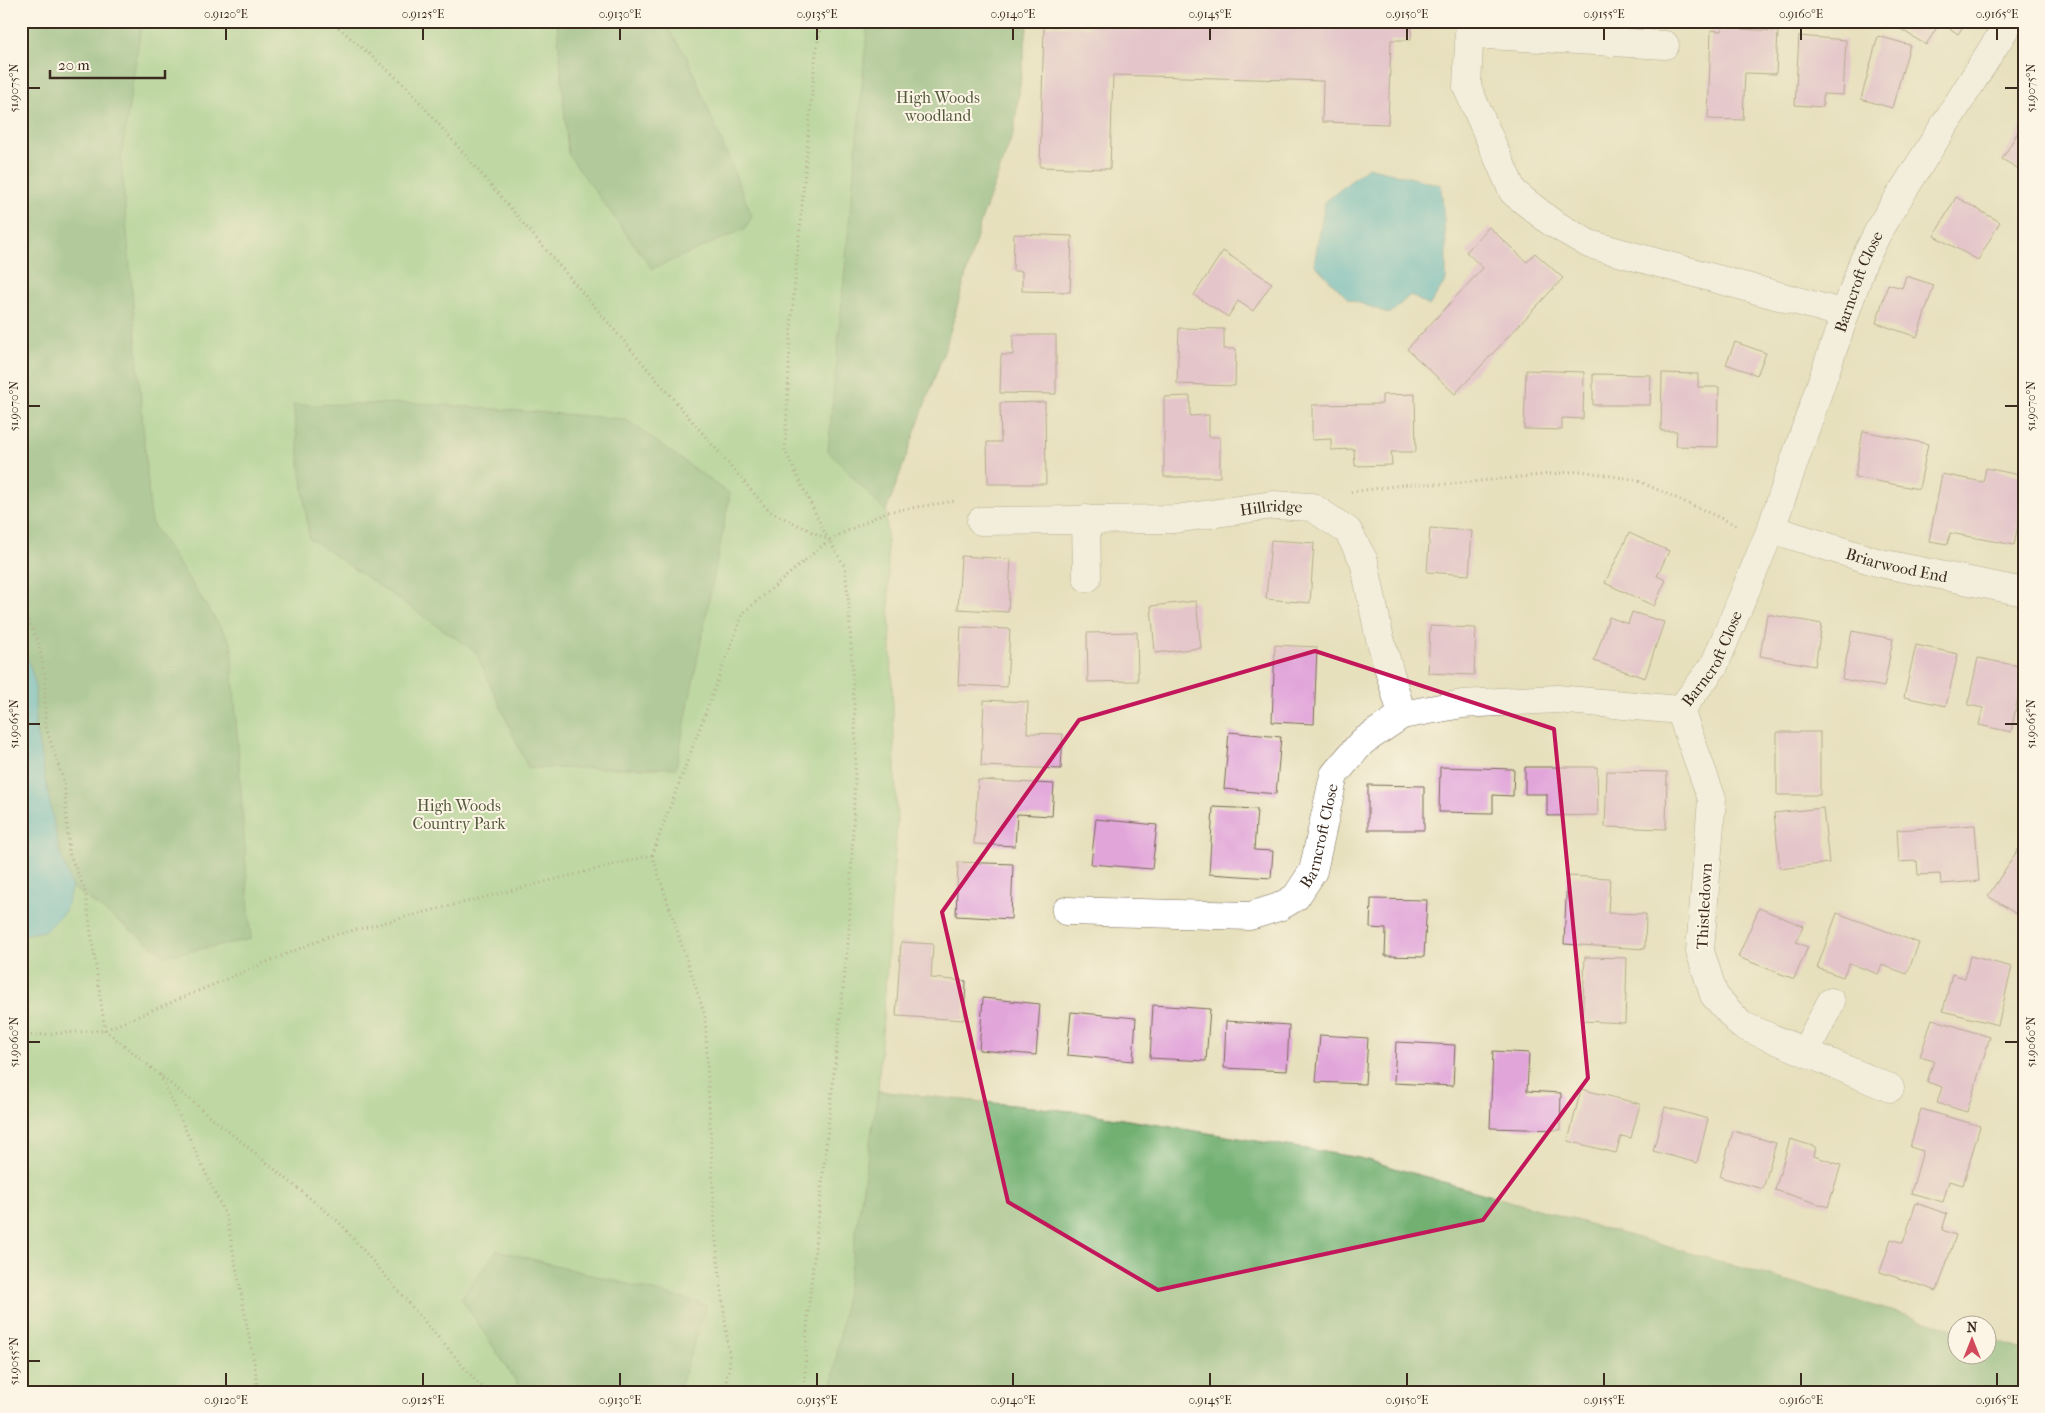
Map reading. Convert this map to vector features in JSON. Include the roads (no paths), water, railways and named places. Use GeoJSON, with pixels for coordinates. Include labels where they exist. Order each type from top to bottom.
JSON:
{"type":"FeatureCollection","features":[{"type":"Feature","properties":{"kind":"street","name":"Barncroft Close"},"geometry":{"type":"LineString","coordinates":[[1066,911],[1250,916],[1279,908],[1296,897],[1313,870],[1334,775],[1362,742],[1402,715],[1462,704],[1556,699],[1680,710],[1714,666],[1771,529],[1863,262],[1882,224],[2010,21]]}},
{"type":"Feature","properties":{"kind":"street"},"geometry":{"type":"LineString","coordinates":[[1665,45],[1469,28],[1467,87],[1513,192],[1551,222],[1589,244],[1845,314]]}},
{"type":"Feature","properties":{"kind":"street","name":"Hillridge"},"geometry":{"type":"LineString","coordinates":[[981,521],[1175,519],[1273,505],[1312,507],[1348,531],[1364,561],[1379,635],[1402,715]]}},
{"type":"Feature","properties":{"kind":"street"},"geometry":{"type":"LineString","coordinates":[[1086,519],[1087,578]]}},
{"type":"Feature","properties":{"kind":"street","name":"Briarwood End"},"geometry":{"type":"LineString","coordinates":[[1771,529],[1880,563],[2024,592]]}},
{"type":"Feature","properties":{"kind":"street","name":"Thistledown"},"geometry":{"type":"LineString","coordinates":[[1680,710],[1712,799],[1700,951],[1714,995],[1741,1025],[1890,1088]]}},
{"type":"Feature","properties":{"kind":"street"},"geometry":{"type":"LineString","coordinates":[[1805,1052],[1831,1002]]}},
{"type":"Feature","properties":{"kind":"water"},"geometry":{"type":"Polygon","coordinates":[[[1368,167],[1441,185],[1446,244],[1446,280],[1429,306],[1410,295],[1390,314],[1348,299],[1314,264],[1325,202],[1368,167]]]}},
{"type":"Feature","properties":{"kind":"water"},"geometry":{"type":"Polygon","coordinates":[[[21,638],[35,682],[35,725],[59,850],[72,887],[65,911],[45,931],[21,935],[21,638]]]}},
{"type":"Feature","properties":{"kind":"park label","name":"High Woods woodland"},"geometry":{"type":"Point","coordinates":[938,106]}},
{"type":"Feature","properties":{"kind":"park label","name":"High Woods Country Park"},"geometry":{"type":"Point","coordinates":[459,814]}}]}
